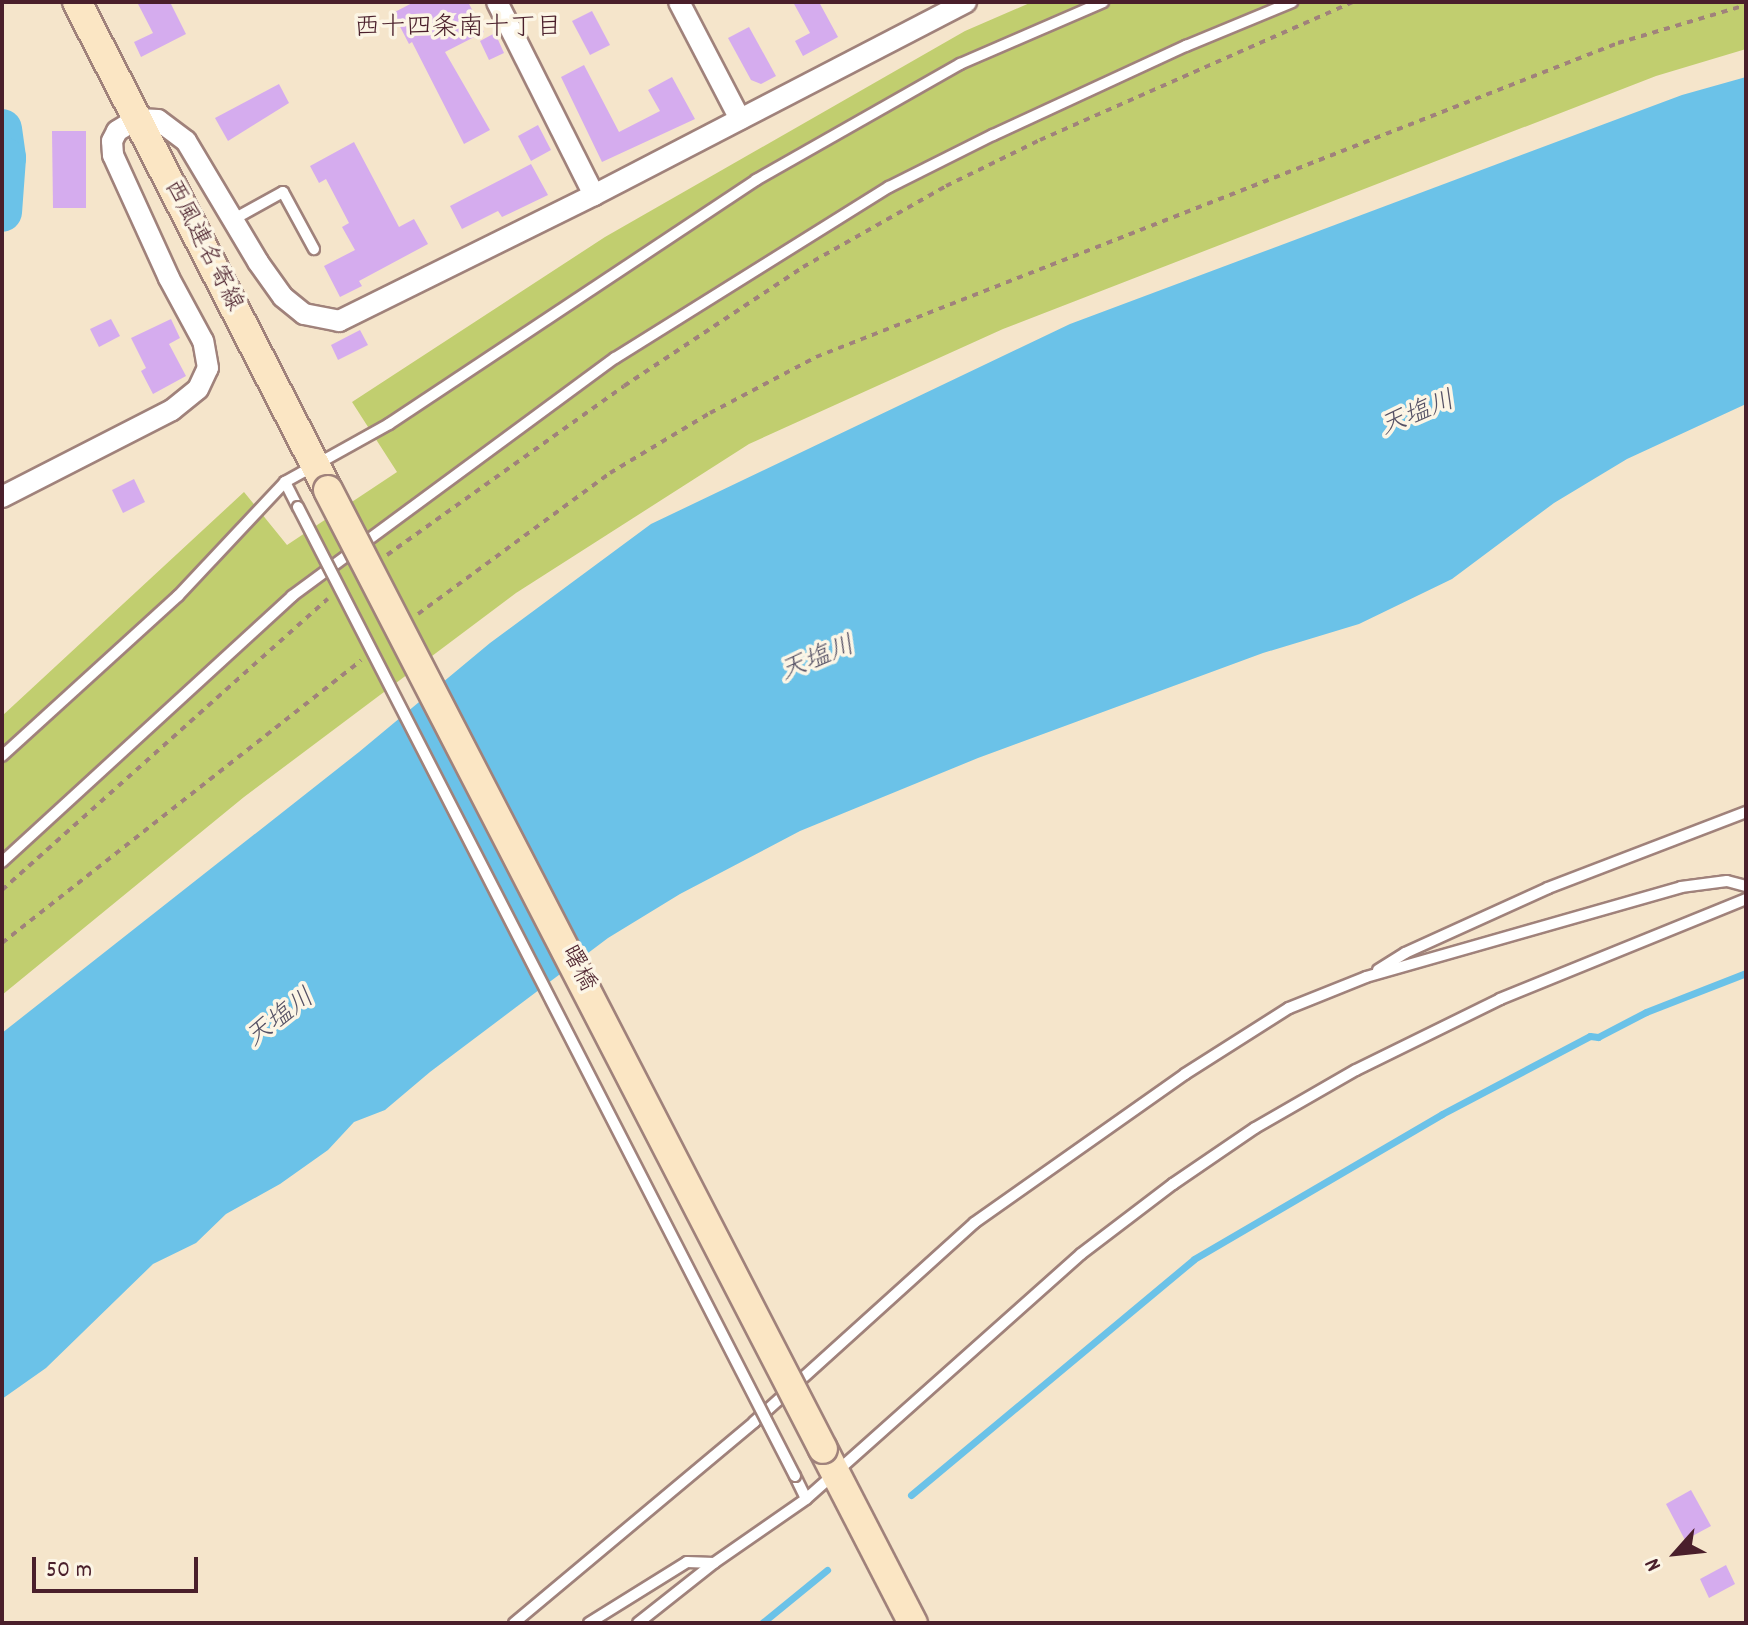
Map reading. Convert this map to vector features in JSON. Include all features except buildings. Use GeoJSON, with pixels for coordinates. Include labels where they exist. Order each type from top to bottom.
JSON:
{"type":"FeatureCollection","features":[{"type":"Feature","properties":{"kind":"main road","name":"西風連名寄線"},"geometry":{"type":"LineString","coordinates":[[77,2],[328,490]]}},
{"type":"Feature","properties":{"kind":"main road","name":"曙橋"},"geometry":{"type":"LineString","coordinates":[[328,490],[830,1461]]}},
{"type":"Feature","properties":{"kind":"main road"},"geometry":{"type":"LineString","coordinates":[[830,1461],[913,1623]]}},
{"type":"Feature","properties":{"kind":"street"},"geometry":{"type":"LineString","coordinates":[[497,2],[594,195]]}},
{"type":"Feature","properties":{"kind":"street"},"geometry":{"type":"LineString","coordinates":[[679,2],[740,119]]}},
{"type":"Feature","properties":{"kind":"street"},"geometry":{"type":"LineString","coordinates":[[2,497],[172,410],[198,389],[208,368],[203,341],[169,278],[113,155],[112,141],[117,131],[137,119],[158,120],[186,141],[258,262],[283,297],[304,314],[339,321],[594,195],[966,2]]}},
{"type":"Feature","properties":{"kind":"lane"},"geometry":{"type":"LineString","coordinates":[[2,756],[178,596],[285,482],[389,424],[756,180],[960,64],[1103,2]]}},
{"type":"Feature","properties":{"kind":"lane"},"geometry":{"type":"LineString","coordinates":[[2,862],[292,596],[615,358],[889,187],[1048,109],[1292,2]]}},
{"type":"Feature","properties":{"kind":"lane"},"geometry":{"type":"LineString","coordinates":[[234,219],[283,192],[314,249]]}},
{"type":"Feature","properties":{"kind":"lane"},"geometry":{"type":"LineString","coordinates":[[285,482],[806,1499]]}},
{"type":"Feature","properties":{"kind":"lane"},"geometry":{"type":"LineString","coordinates":[[1366,977],[1405,953],[1548,888],[1746,812]]}},
{"type":"Feature","properties":{"kind":"lane"},"geometry":{"type":"LineString","coordinates":[[514,1623],[754,1422],[974,1223],[1185,1074],[1289,1008],[1366,977],[1681,887],[1727,881],[1746,886]]}},
{"type":"Feature","properties":{"kind":"lane"},"geometry":{"type":"LineString","coordinates":[[638,1623],[714,1563],[806,1499],[830,1461],[1039,1289],[1173,1184],[1255,1128],[1356,1070],[1500,999],[1746,899]]}},
{"type":"Feature","properties":{"kind":"lane"},"geometry":{"type":"LineString","coordinates":[[589,1623],[687,1562],[714,1563]]}},
{"type":"Feature","properties":{"kind":"path"},"geometry":{"type":"LineString","coordinates":[[381,560],[624,386],[829,252],[946,186],[1027,146],[1353,2]]}},
{"type":"Feature","properties":{"kind":"path"},"geometry":{"type":"LineString","coordinates":[[417,614],[610,473],[710,413],[816,357],[1618,43],[1746,5]]}},
{"type":"Feature","properties":{"kind":"path"},"geometry":{"type":"LineString","coordinates":[[2,890],[334,595]]}},
{"type":"Feature","properties":{"kind":"path"},"geometry":{"type":"LineString","coordinates":[[2,943],[368,654]]}},
{"type":"Feature","properties":{"kind":"green space"},"geometry":{"type":"Polygon","coordinates":[[[1032,2],[1746,2],[1746,49],[1656,76],[1003,329],[749,444],[516,593],[244,797],[2,995],[2,716],[244,492],[287,545],[397,472],[352,402],[605,237],[965,31],[1032,2]]]}},
{"type":"Feature","properties":{"kind":"water","name":"天塩川"},"geometry":{"type":"Polygon","coordinates":[[[1746,77],[1746,404],[1627,459],[1554,503],[1452,579],[1359,624],[1263,653],[978,758],[800,831],[680,894],[608,938],[430,1072],[385,1110],[354,1122],[328,1150],[280,1184],[226,1214],[196,1243],[153,1264],[46,1368],[2,1399],[2,1033],[359,752],[490,643],[651,524],[1070,324],[1682,95],[1746,77]]]}},
{"type":"Feature","properties":{"kind":"waterway"},"geometry":{"type":"LineString","coordinates":[[2,129],[6,158],[2,212]]}},
{"type":"Feature","properties":{"kind":"waterway"},"geometry":{"type":"LineString","coordinates":[[911,1495],[1194,1259],[1442,1114],[1590,1036],[1598,1037],[1646,1012],[1746,973]]}},
{"type":"Feature","properties":{"kind":"waterway"},"geometry":{"type":"LineString","coordinates":[[762,1623],[827,1570]]}},
{"type":"Feature","properties":{"kind":"district","name":"西十四条南十丁目"},"geometry":{"type":"Point","coordinates":[458,29]}}]}
